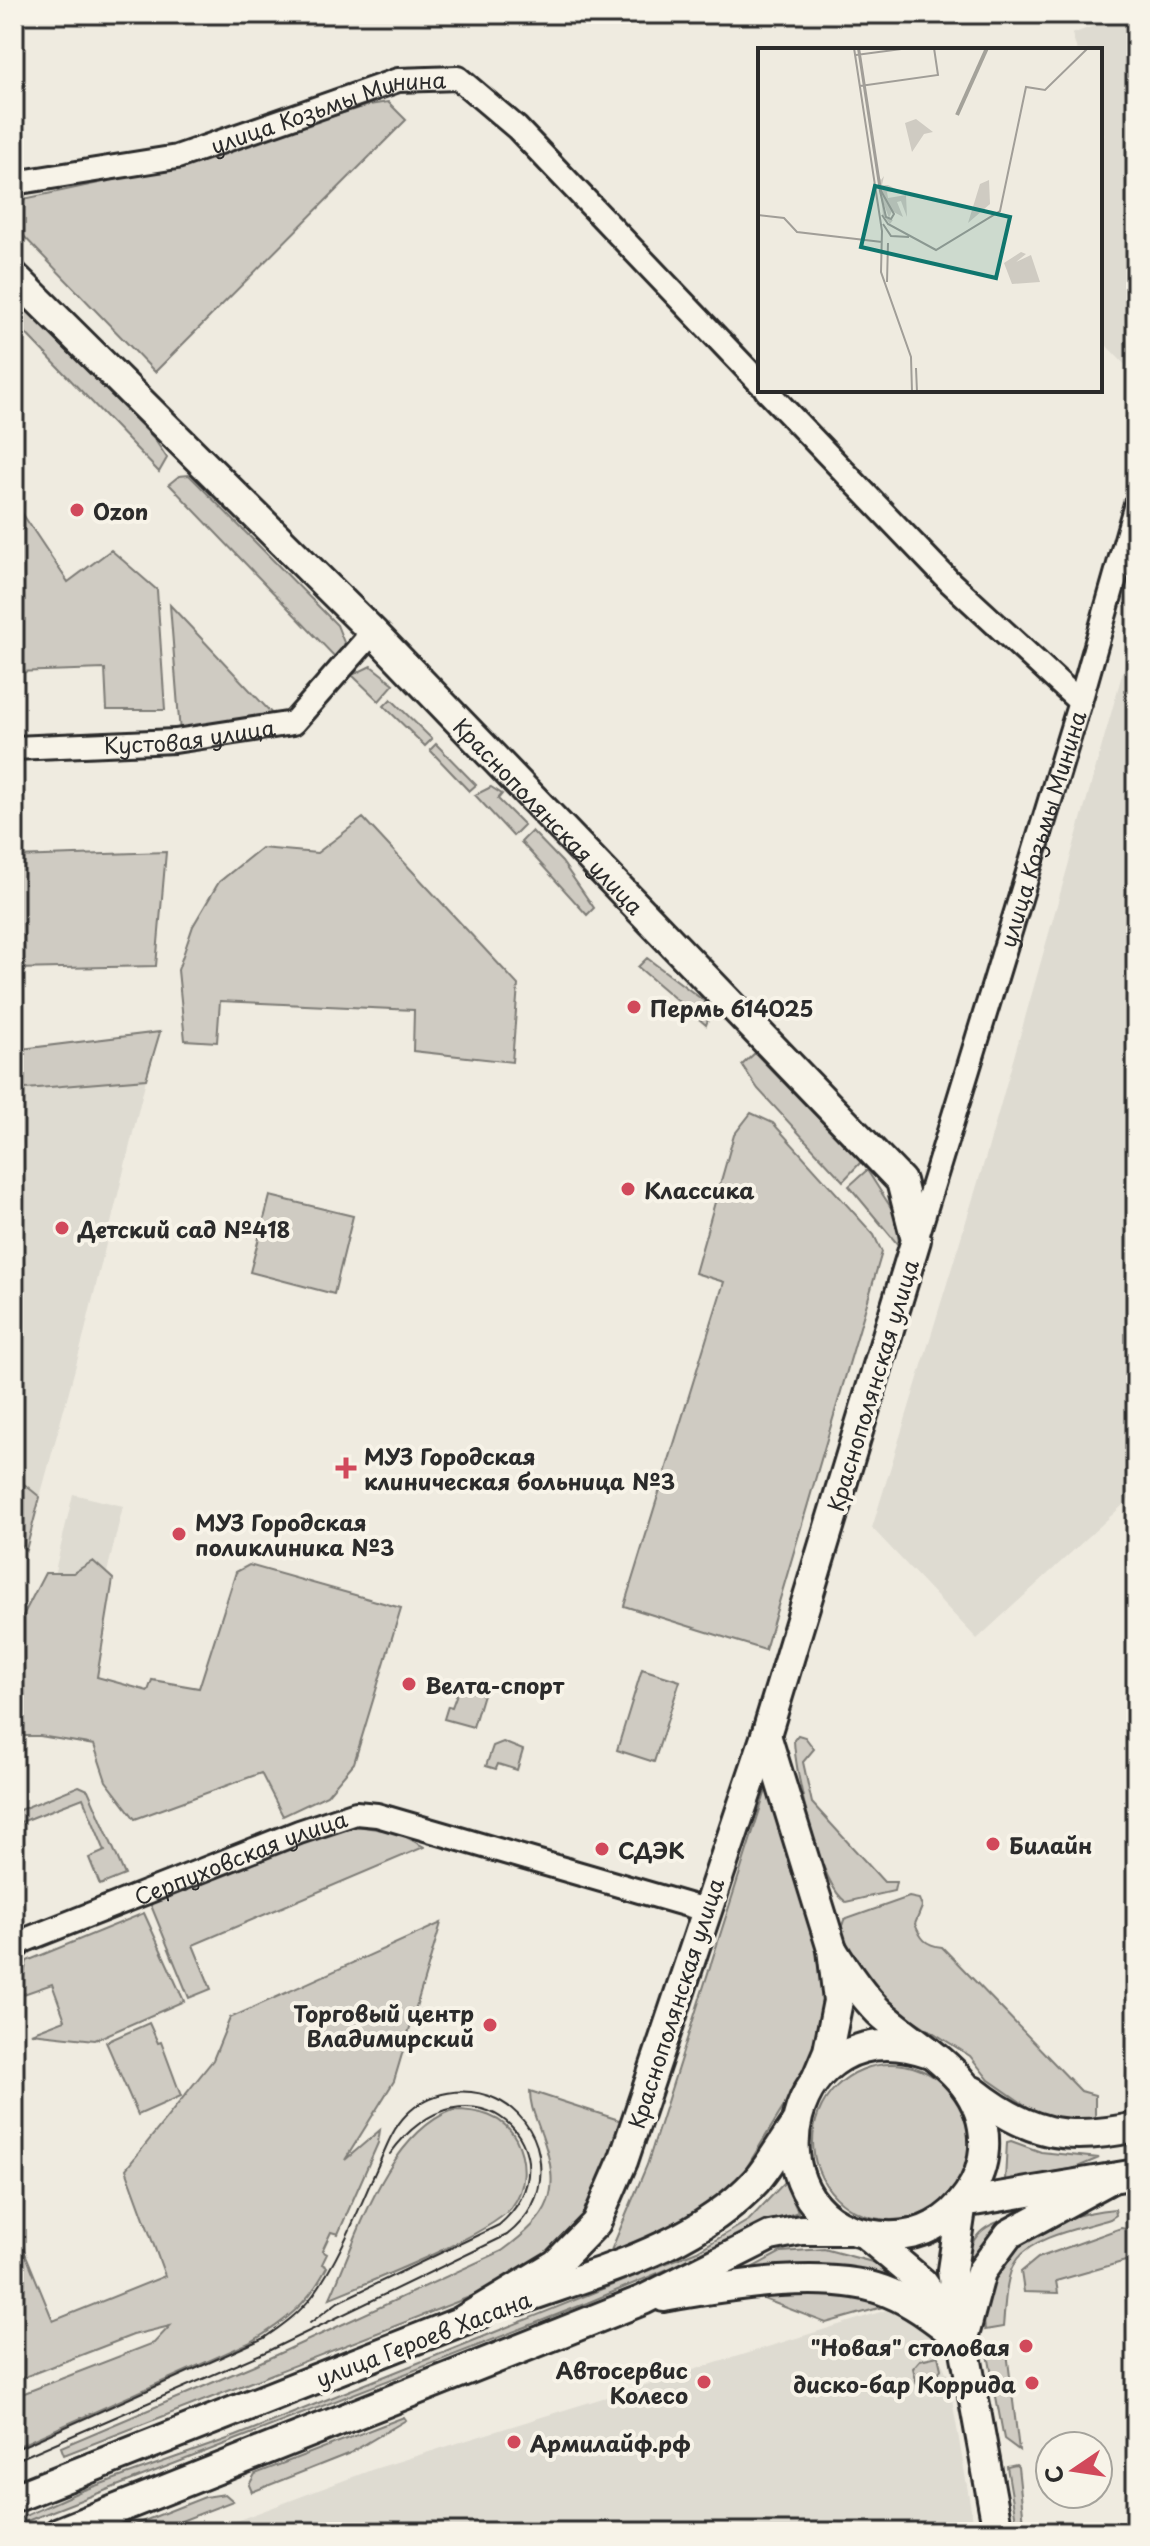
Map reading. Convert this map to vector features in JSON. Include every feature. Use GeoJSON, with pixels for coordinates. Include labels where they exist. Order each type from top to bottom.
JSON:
{"type":"FeatureCollection","features":[{"type":"Feature","properties":{"kind":"main road","name":"Краснополянская улица"},"geometry":{"type":"LineString","coordinates":[[14,276],[373,632],[901,1181],[916,1240],[766,1735],[623,2161],[596,2223],[556,2264],[463,2320]]}},
{"type":"Feature","properties":{"kind":"main road"},"geometry":{"type":"LineString","coordinates":[[766,1735],[832,1949],[838,2001],[828,2051],[817,2078]]}},
{"type":"Feature","properties":{"kind":"main road"},"geometry":{"type":"LineString","coordinates":[[832,1949],[853,1983],[879,2011],[945,2062],[969,2088],[1006,2117],[1047,2133],[1076,2136],[1136,2127]]}},
{"type":"Feature","properties":{"kind":"main road"},"geometry":{"type":"LineString","coordinates":[[930,2053],[895,2045],[861,2049],[844,2056],[817,2078],[806,2092],[795,2125],[795,2161],[809,2193],[820,2207],[858,2232],[923,2283],[962,2340]]}},
{"type":"Feature","properties":{"kind":"main road"},"geometry":{"type":"LineString","coordinates":[[858,2232],[900,2236],[918,2232],[934,2225],[962,2203],[976,2181],[984,2156],[983,2120],[969,2088]]}},
{"type":"Feature","properties":{"kind":"main road","name":"улица Героев Хасана"},"geometry":{"type":"LineString","coordinates":[[14,2498],[463,2320],[627,2262],[699,2228],[756,2182],[795,2125]]}},
{"type":"Feature","properties":{"kind":"main road"},"geometry":{"type":"LineString","coordinates":[[962,2203],[1124,2176]]}},
{"type":"Feature","properties":{"kind":"main road"},"geometry":{"type":"LineString","coordinates":[[962,2340],[981,2272],[1009,2234],[1124,2176]]}},
{"type":"Feature","properties":{"kind":"main road"},"geometry":{"type":"LineString","coordinates":[[962,2203],[952,2270],[998,2532]]}},
{"type":"Feature","properties":{"kind":"main road","name":"улица Героев Хасана"},"geometry":{"type":"LineString","coordinates":[[59,2532],[643,2300],[770,2236],[801,2230],[858,2232]]}},
{"type":"Feature","properties":{"kind":"main road"},"geometry":{"type":"LineString","coordinates":[[643,2300],[730,2286],[800,2281],[860,2284],[889,2292],[916,2306],[962,2340]]}},
{"type":"Feature","properties":{"kind":"street","name":"улица Козьмы Минина"},"geometry":{"type":"LineString","coordinates":[[14,183],[177,157],[398,80],[458,78],[517,128],[758,381]]}},
{"type":"Feature","properties":{"kind":"street","name":"улица Козьмы Минина"},"geometry":{"type":"LineString","coordinates":[[768,392],[950,582],[1080,702],[916,1240]]}},
{"type":"Feature","properties":{"kind":"street"},"geometry":{"type":"LineString","coordinates":[[1080,702],[1136,504]]}},
{"type":"Feature","properties":{"kind":"street","name":"Кустовая улица"},"geometry":{"type":"LineString","coordinates":[[14,748],[175,741],[293,723],[373,632]]}},
{"type":"Feature","properties":{"kind":"street"},"geometry":{"type":"LineString","coordinates":[[901,1181],[936,1175]]}},
{"type":"Feature","properties":{"kind":"street","name":"Серпуховская улица"},"geometry":{"type":"LineString","coordinates":[[14,1950],[23,1941],[140,1893],[343,1814],[356,1813],[377,1815],[705,1910]]}},
{"type":"Feature","properties":{"kind":"shaded area"},"geometry":{"type":"Polygon","coordinates":[[[1126,14],[1136,14],[1136,376],[1102,341],[1102,48],[1076,48],[1072,34],[1126,14]]]}},
{"type":"Feature","properties":{"kind":"shaded area"},"geometry":{"type":"Polygon","coordinates":[[[388,102],[406,120],[155,372],[14,226],[14,201],[146,173],[369,105],[388,102]]]}},
{"type":"Feature","properties":{"kind":"shaded area"},"geometry":{"type":"Polygon","coordinates":[[[14,298],[153,437],[167,458],[159,472],[14,321],[14,298]]]}},
{"type":"Feature","properties":{"kind":"shaded area"},"geometry":{"type":"Polygon","coordinates":[[[189,475],[337,625],[345,645],[336,658],[169,484],[179,476],[189,475]]]}},
{"type":"Feature","properties":{"kind":"shaded area"},"geometry":{"type":"Polygon","coordinates":[[[14,501],[68,582],[111,550],[157,590],[165,710],[107,710],[105,669],[14,672],[14,501]]]}},
{"type":"Feature","properties":{"kind":"shaded area"},"geometry":{"type":"Polygon","coordinates":[[[170,605],[277,719],[180,733],[170,605]]]}},
{"type":"Feature","properties":{"kind":"shaded area"},"geometry":{"type":"Polygon","coordinates":[[[1136,625],[1136,1493],[977,1639],[872,1528],[986,1156],[1136,625]]]}},
{"type":"Feature","properties":{"kind":"shaded area"},"geometry":{"type":"Polygon","coordinates":[[[371,666],[394,684],[379,701],[352,675],[371,666]]]}},
{"type":"Feature","properties":{"kind":"shaded area"},"geometry":{"type":"Polygon","coordinates":[[[391,699],[432,739],[425,746],[384,706],[391,699]]]}},
{"type":"Feature","properties":{"kind":"shaded area"},"geometry":{"type":"Polygon","coordinates":[[[436,744],[476,785],[469,791],[430,750],[436,744]]]}},
{"type":"Feature","properties":{"kind":"shaded area"},"geometry":{"type":"Polygon","coordinates":[[[491,787],[502,794],[498,799],[524,825],[513,836],[475,795],[491,787]]]}},
{"type":"Feature","properties":{"kind":"shaded area"},"geometry":{"type":"Polygon","coordinates":[[[363,818],[518,985],[512,1062],[413,1051],[414,1010],[220,1001],[217,1042],[185,1040],[178,970],[193,926],[219,882],[261,848],[317,853],[363,818]]]}},
{"type":"Feature","properties":{"kind":"shaded area"},"geometry":{"type":"Polygon","coordinates":[[[532,831],[562,862],[594,908],[587,915],[521,842],[532,831]]]}},
{"type":"Feature","properties":{"kind":"shaded area"},"geometry":{"type":"Polygon","coordinates":[[[166,852],[156,966],[14,969],[14,857],[166,852]]]}},
{"type":"Feature","properties":{"kind":"shaded area"},"geometry":{"type":"Polygon","coordinates":[[[647,958],[704,1001],[710,1014],[706,1025],[638,967],[647,958]]]}},
{"type":"Feature","properties":{"kind":"shaded area"},"geometry":{"type":"Polygon","coordinates":[[[160,1032],[146,1079],[14,1090],[14,1050],[160,1032]]]}},
{"type":"Feature","properties":{"kind":"shaded area"},"geometry":{"type":"Polygon","coordinates":[[[755,1053],[861,1162],[843,1181],[758,1089],[742,1065],[755,1053]]]}},
{"type":"Feature","properties":{"kind":"shaded area","name":"Детский сад №418"},"geometry":{"type":"Polygon","coordinates":[[[146,1079],[82,1343],[40,1497],[14,1476],[14,1090],[146,1079]]]}},
{"type":"Feature","properties":{"kind":"shaded area"},"geometry":{"type":"Polygon","coordinates":[[[751,1113],[773,1123],[874,1235],[882,1252],[765,1650],[624,1606],[724,1282],[695,1273],[734,1135],[751,1113]]]}},
{"type":"Feature","properties":{"kind":"shaded area"},"geometry":{"type":"Polygon","coordinates":[[[867,1170],[897,1217],[899,1246],[849,1186],[867,1170]]]}},
{"type":"Feature","properties":{"kind":"shaded area"},"geometry":{"type":"Polygon","coordinates":[[[270,1196],[353,1216],[334,1294],[250,1272],[270,1196]]]}},
{"type":"Feature","properties":{"kind":"shaded area"},"geometry":{"type":"Polygon","coordinates":[[[14,1476],[40,1497],[26,1550],[14,1540],[14,1476]]]}},
{"type":"Feature","properties":{"kind":"shaded area"},"geometry":{"type":"Polygon","coordinates":[[[73,1494],[123,1506],[91,1639],[42,1627],[73,1494]]]}},
{"type":"Feature","properties":{"kind":"shaded area"},"geometry":{"type":"Polygon","coordinates":[[[93,1561],[113,1579],[97,1677],[148,1691],[152,1680],[199,1688],[236,1572],[249,1565],[401,1608],[354,1763],[327,1795],[283,1816],[261,1773],[135,1819],[106,1781],[94,1745],[40,1736],[14,1736],[14,1633],[45,1573],[73,1573],[93,1561]]]}},
{"type":"Feature","properties":{"kind":"shaded area"},"geometry":{"type":"Polygon","coordinates":[[[642,1669],[680,1681],[654,1762],[617,1750],[642,1669]]]}},
{"type":"Feature","properties":{"kind":"shaded area"},"geometry":{"type":"Polygon","coordinates":[[[459,1688],[483,1694],[473,1727],[444,1719],[459,1688]]]}},
{"type":"Feature","properties":{"kind":"shaded area"},"geometry":{"type":"Polygon","coordinates":[[[798,1735],[805,1737],[814,1749],[803,1762],[812,1803],[884,1882],[896,1882],[894,1891],[846,1902],[836,1891],[810,1827],[795,1756],[794,1740],[798,1735]]]}},
{"type":"Feature","properties":{"kind":"shaded area"},"geometry":{"type":"Polygon","coordinates":[[[503,1742],[523,1750],[517,1770],[498,1764],[496,1769],[486,1766],[493,1746],[503,1742]]]}},
{"type":"Feature","properties":{"kind":"shaded area"},"geometry":{"type":"Polygon","coordinates":[[[768,1784],[833,1999],[806,2070],[739,2180],[678,2226],[610,2253],[647,2165],[768,1784]]]}},
{"type":"Feature","properties":{"kind":"shaded area"},"geometry":{"type":"Polygon","coordinates":[[[79,1786],[88,1790],[125,1875],[100,1885],[89,1858],[105,1851],[83,1798],[21,1822],[14,1817],[14,1808],[17,1811],[79,1786]]]}},
{"type":"Feature","properties":{"kind":"shaded area"},"geometry":{"type":"Polygon","coordinates":[[[350,1825],[397,1832],[424,1847],[193,1945],[211,1989],[189,1998],[150,1903],[306,1837],[350,1825]]]}},
{"type":"Feature","properties":{"kind":"shaded area"},"geometry":{"type":"Polygon","coordinates":[[[909,1897],[919,1899],[922,1907],[915,1924],[922,1937],[931,1945],[942,1947],[1081,2091],[1095,2095],[1095,2119],[1062,2119],[1032,2110],[989,2080],[970,2056],[879,1998],[850,1957],[840,1932],[844,1920],[909,1897]]]}},
{"type":"Feature","properties":{"kind":"shaded area"},"geometry":{"type":"Polygon","coordinates":[[[144,1913],[184,2001],[95,2040],[31,2033],[65,2020],[52,1984],[18,1996],[27,1961],[144,1913]]]}},
{"type":"Feature","properties":{"kind":"shaded area"},"geometry":{"type":"Polygon","coordinates":[[[441,1923],[394,2081],[345,2160],[380,2130],[378,2143],[338,2234],[331,2232],[322,2251],[327,2254],[322,2264],[327,2267],[304,2301],[275,2327],[251,2342],[14,2448],[14,2397],[154,2343],[170,2326],[133,2335],[14,2381],[14,2226],[53,2321],[165,2276],[126,2169],[213,2060],[230,2018],[441,1923]]]}},
{"type":"Feature","properties":{"kind":"shaded area"},"geometry":{"type":"Polygon","coordinates":[[[149,2023],[158,2043],[161,2042],[181,2096],[138,2115],[106,2042],[149,2023]]]}},
{"type":"Feature","properties":{"kind":"shaded area"},"geometry":{"type":"Polygon","coordinates":[[[891,2064],[921,2070],[946,2087],[963,2112],[969,2142],[963,2172],[946,2197],[921,2214],[891,2220],[861,2214],[836,2197],[819,2172],[813,2142],[819,2112],[836,2087],[861,2070],[891,2064]]]}},
{"type":"Feature","properties":{"kind":"shaded area"},"geometry":{"type":"Polygon","coordinates":[[[530,2091],[625,2122],[608,2172],[572,2242],[490,2289],[64,2455],[61,2447],[254,2365],[502,2251],[519,2238],[542,2214],[551,2187],[548,2154],[532,2107],[530,2091]]]}},
{"type":"Feature","properties":{"kind":"shaded area"},"geometry":{"type":"Polygon","coordinates":[[[453,2110],[472,2111],[497,2119],[516,2139],[524,2174],[520,2192],[511,2208],[454,2244],[330,2298],[363,2218],[392,2164],[410,2141],[430,2123],[453,2110]]]}},
{"type":"Feature","properties":{"kind":"shaded area"},"geometry":{"type":"Polygon","coordinates":[[[1007,2142],[1041,2152],[1099,2158],[1075,2168],[1005,2181],[1007,2142]]]}},
{"type":"Feature","properties":{"kind":"shaded area"},"geometry":{"type":"Polygon","coordinates":[[[785,2182],[798,2212],[744,2232],[701,2255],[587,2303],[14,2526],[14,2521],[81,2491],[236,2436],[697,2251],[749,2220],[785,2182]]]}},
{"type":"Feature","properties":{"kind":"shaded area"},"geometry":{"type":"Polygon","coordinates":[[[1115,2209],[1116,2215],[1110,2219],[1047,2238],[1025,2251],[1010,2274],[1003,2327],[985,2330],[985,2303],[992,2279],[1004,2259],[1021,2243],[1065,2220],[1115,2209]]]}},
{"type":"Feature","properties":{"kind":"shaded area"},"geometry":{"type":"Polygon","coordinates":[[[1013,2219],[963,2276],[976,2237],[991,2225],[1013,2219]]]}},
{"type":"Feature","properties":{"kind":"shaded area"},"geometry":{"type":"Polygon","coordinates":[[[1121,2228],[1136,2231],[1136,2258],[1056,2281],[1058,2293],[1024,2292],[1021,2272],[1038,2258],[1121,2228]]]}},
{"type":"Feature","properties":{"kind":"shaded area"},"geometry":{"type":"Polygon","coordinates":[[[824,2249],[876,2263],[916,2290],[744,2272],[781,2252],[824,2249]]]}},
{"type":"Feature","properties":{"kind":"shaded area"},"geometry":{"type":"Polygon","coordinates":[[[748,2293],[861,2296],[893,2304],[826,2323],[748,2293]]]}},
{"type":"Feature","properties":{"kind":"shaded area"},"geometry":{"type":"Polygon","coordinates":[[[903,2305],[926,2330],[948,2376],[975,2532],[207,2532],[374,2469],[903,2305]]]}},
{"type":"Feature","properties":{"kind":"shaded area"},"geometry":{"type":"Polygon","coordinates":[[[1006,2344],[1019,2450],[1004,2439],[987,2349],[1006,2344]]]}},
{"type":"Feature","properties":{"kind":"shaded area"},"geometry":{"type":"Polygon","coordinates":[[[938,2356],[941,2369],[935,2379],[917,2384],[913,2368],[920,2360],[938,2356]]]}},
{"type":"Feature","properties":{"kind":"shaded area"},"geometry":{"type":"Polygon","coordinates":[[[404,2417],[406,2420],[350,2453],[252,2492],[249,2485],[255,2474],[404,2417]]]}},
{"type":"Feature","properties":{"kind":"shaded area"},"geometry":{"type":"Polygon","coordinates":[[[1016,2465],[1025,2532],[1018,2532],[1007,2467],[1016,2465]]]}},
{"type":"Feature","properties":{"kind":"shaded area"},"geometry":{"type":"Polygon","coordinates":[[[225,2494],[233,2501],[153,2532],[116,2532],[205,2497],[225,2494]]]}},
{"type":"Feature","properties":{"kind":"tram line"},"geometry":{"type":"LineString","coordinates":[[14,2450],[264,2338],[291,2318],[314,2294],[333,2264],[397,2127],[406,2115],[426,2100],[448,2093],[484,2095],[511,2109],[529,2129],[539,2155],[538,2190],[530,2210],[507,2235],[270,2350],[14,2461]]}},
{"type":"Feature","properties":{"kind":"tram line"},"geometry":{"type":"LineString","coordinates":[[310,2323],[338,2302],[499,2225],[521,2197],[528,2168],[522,2142],[506,2121],[482,2109],[453,2108],[421,2122],[390,2154]]}},
{"type":"Feature","properties":{"kind":"place","name":"Ozon"},"geometry":{"type":"Point","coordinates":[77,510]}},
{"type":"Feature","properties":{"kind":"place","name":"Пермь 614025"},"geometry":{"type":"Point","coordinates":[634,1007]}},
{"type":"Feature","properties":{"kind":"place","name":"Классика"},"geometry":{"type":"Point","coordinates":[628,1189]}},
{"type":"Feature","properties":{"kind":"place","name":"Детский сад №418"},"geometry":{"type":"Point","coordinates":[62,1228]}},
{"type":"Feature","properties":{"kind":"place","name":"МУЗ Городская клиническая больница №3"},"geometry":{"type":"Point","coordinates":[346,1468]}},
{"type":"Feature","properties":{"kind":"place","name":"МУЗ Городская поликлиника №3"},"geometry":{"type":"Point","coordinates":[179,1534]}},
{"type":"Feature","properties":{"kind":"place","name":"Велта-спорт"},"geometry":{"type":"Point","coordinates":[409,1684]}},
{"type":"Feature","properties":{"kind":"place","name":"Билайн"},"geometry":{"type":"Point","coordinates":[993,1844]}},
{"type":"Feature","properties":{"kind":"place","name":"СДЭК"},"geometry":{"type":"Point","coordinates":[602,1849]}},
{"type":"Feature","properties":{"kind":"place","name":"Торговый центр Владимирский"},"geometry":{"type":"Point","coordinates":[490,2025]}},
{"type":"Feature","properties":{"kind":"place","name":"\"Новая\" столовая"},"geometry":{"type":"Point","coordinates":[1026,2346]}},
{"type":"Feature","properties":{"kind":"place","name":"Автосервис Колесо"},"geometry":{"type":"Point","coordinates":[704,2382]}},
{"type":"Feature","properties":{"kind":"place","name":"диско-бар Коррида"},"geometry":{"type":"Point","coordinates":[1032,2383]}},
{"type":"Feature","properties":{"kind":"place","name":"Армилайф.рф"},"geometry":{"type":"Point","coordinates":[514,2442]}}]}
